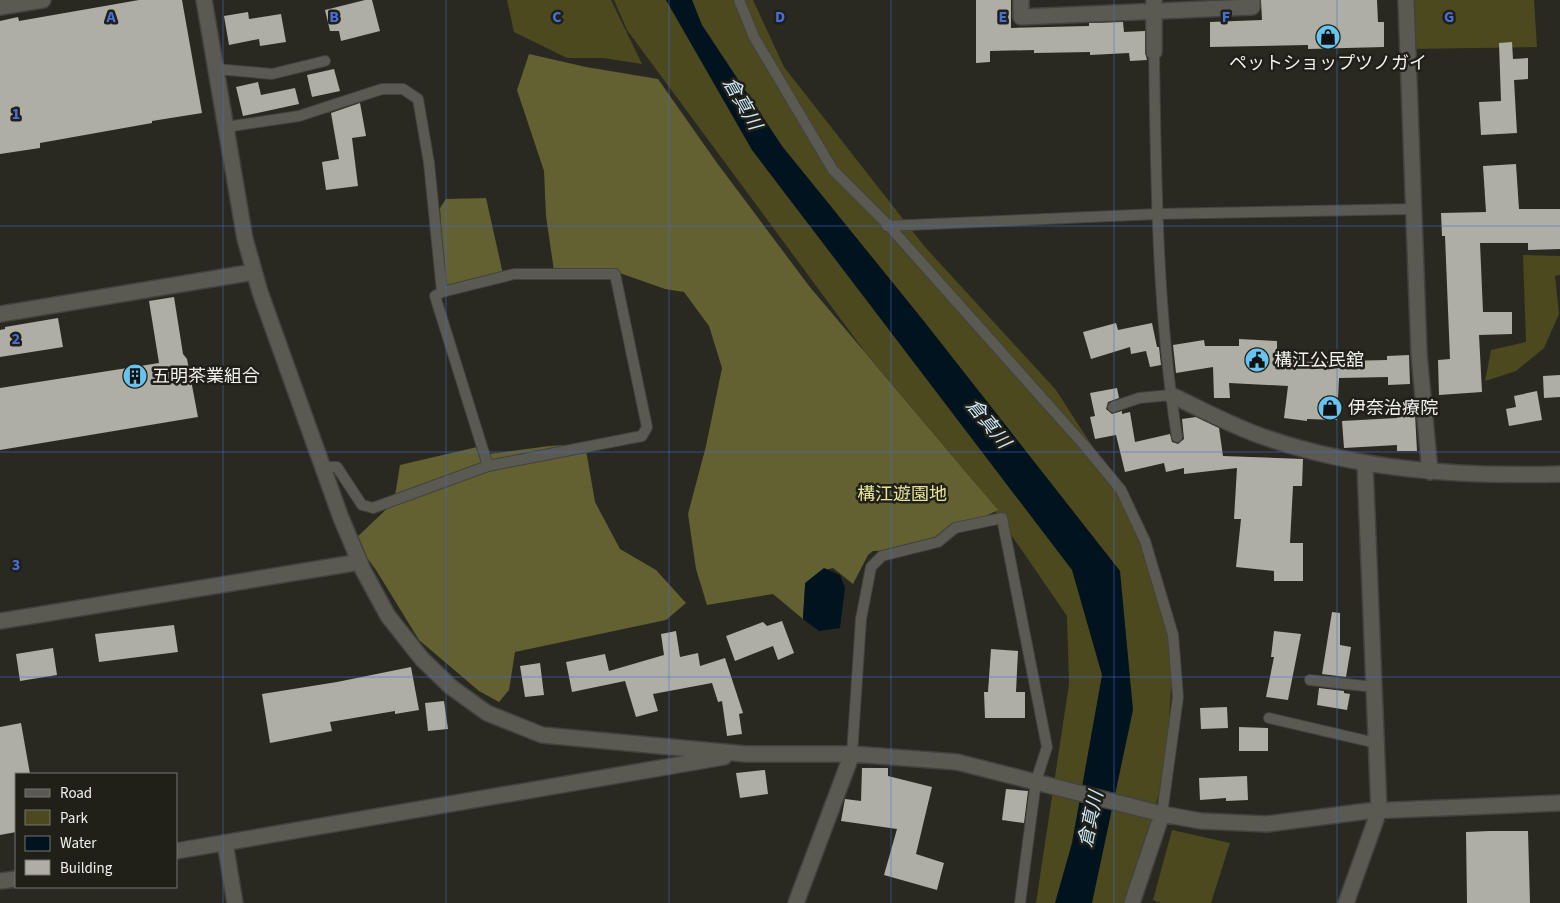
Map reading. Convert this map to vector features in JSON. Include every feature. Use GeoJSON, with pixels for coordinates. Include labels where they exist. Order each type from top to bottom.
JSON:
{"type":"FeatureCollection","features":[{"type":"Feature","properties":{"kind":"street"},"geometry":{"type":"LineString","coordinates":[[0,7],[43,0]]}},
{"type":"Feature","properties":{"kind":"street"},"geometry":{"type":"LineString","coordinates":[[204,0],[245,239],[260,292],[341,518],[360,562],[388,616],[422,659],[451,687],[487,713],[542,735],[746,754],[852,754],[957,762],[1157,813],[1201,821],[1267,824],[1379,811],[1560,803]]}},
{"type":"Feature","properties":{"kind":"street"},"geometry":{"type":"LineString","coordinates":[[1021,0],[1021,17],[1154,6],[1252,7],[1252,0]]}},
{"type":"Feature","properties":{"kind":"street"},"geometry":{"type":"LineString","coordinates":[[1406,0],[1419,354],[1430,472]]}},
{"type":"Feature","properties":{"kind":"street"},"geometry":{"type":"LineString","coordinates":[[1154,6],[1154,52]]}},
{"type":"Feature","properties":{"kind":"street"},"geometry":{"type":"LineString","coordinates":[[0,314],[254,272]]}},
{"type":"Feature","properties":{"kind":"street"},"geometry":{"type":"LineString","coordinates":[[1170,395],[1263,436],[1318,454],[1365,464],[1430,472],[1503,476],[1560,474]]}},
{"type":"Feature","properties":{"kind":"street"},"geometry":{"type":"LineString","coordinates":[[1346,903],[1379,811],[1365,464]]}},
{"type":"Feature","properties":{"kind":"street"},"geometry":{"type":"LineString","coordinates":[[0,621],[360,562]]}},
{"type":"Feature","properties":{"kind":"street"},"geometry":{"type":"LineString","coordinates":[[178,851],[746,754]]}},
{"type":"Feature","properties":{"kind":"street"},"geometry":{"type":"LineString","coordinates":[[796,903],[852,754]]}},
{"type":"Feature","properties":{"kind":"street"},"geometry":{"type":"LineString","coordinates":[[1132,903],[1157,813]]}},
{"type":"Feature","properties":{"kind":"street"},"geometry":{"type":"LineString","coordinates":[[225,843],[235,903]]}},
{"type":"Feature","properties":{"kind":"street"},"geometry":{"type":"LineString","coordinates":[[0,881],[15,878]]}},
{"type":"Feature","properties":{"kind":"lane"},"geometry":{"type":"LineString","coordinates":[[739,0],[754,37],[833,170],[888,226],[1084,445],[1121,490],[1145,542],[1173,636],[1178,697],[1157,813]]}},
{"type":"Feature","properties":{"kind":"lane"},"geometry":{"type":"LineString","coordinates":[[1154,52],[1156,214],[1170,395],[1177,436]]}},
{"type":"Feature","properties":{"kind":"lane"},"geometry":{"type":"LineString","coordinates":[[216,69],[272,74],[325,61]]}},
{"type":"Feature","properties":{"kind":"lane"},"geometry":{"type":"LineString","coordinates":[[226,127],[299,116],[382,89],[403,89],[418,99],[429,163],[442,292]]}},
{"type":"Feature","properties":{"kind":"lane"},"geometry":{"type":"LineString","coordinates":[[888,226],[1156,214],[1414,208]]}},
{"type":"Feature","properties":{"kind":"lane"},"geometry":{"type":"LineString","coordinates":[[323,467],[337,467],[362,505],[373,508],[488,466],[642,436],[646,427],[615,274],[514,274],[442,292],[435,296],[488,466]]}},
{"type":"Feature","properties":{"kind":"lane"},"geometry":{"type":"LineString","coordinates":[[1113,407],[1140,398],[1170,395]]}},
{"type":"Feature","properties":{"kind":"lane"},"geometry":{"type":"LineString","coordinates":[[852,754],[862,618],[871,567],[882,556],[938,542],[954,528],[1002,518],[1047,747],[1020,903]]}},
{"type":"Feature","properties":{"kind":"lane"},"geometry":{"type":"LineString","coordinates":[[1310,680],[1374,687]]}},
{"type":"Feature","properties":{"kind":"lane"},"geometry":{"type":"LineString","coordinates":[[1270,718],[1376,743]]}},
{"type":"Feature","properties":{"kind":"green space"},"geometry":{"type":"Polygon","coordinates":[[[507,0],[611,0],[642,64],[603,58],[567,58],[514,32],[507,0]]]}},
{"type":"Feature","properties":{"kind":"green space"},"geometry":{"type":"Polygon","coordinates":[[[614,0],[753,0],[784,67],[925,247],[1056,390],[1145,528],[1174,639],[1166,770],[1127,903],[1036,903],[1069,684],[1067,616],[977,485],[865,352],[627,30],[614,0]]]}},
{"type":"Feature","properties":{"kind":"green space"},"geometry":{"type":"Polygon","coordinates":[[[1406,0],[1534,0],[1537,47],[1408,49],[1406,0]]]}},
{"type":"Feature","properties":{"kind":"green space","name":"構江遊園地"},"geometry":{"type":"Polygon","coordinates":[[[529,54],[586,67],[658,79],[717,163],[809,286],[998,510],[940,539],[902,550],[873,551],[868,555],[853,584],[833,568],[821,571],[805,586],[803,619],[773,594],[707,605],[696,569],[688,514],[706,446],[722,368],[709,326],[684,292],[665,289],[614,271],[554,271],[546,216],[544,171],[517,90],[529,54]]]}},
{"type":"Feature","properties":{"kind":"green space"},"geometry":{"type":"Polygon","coordinates":[[[486,198],[503,274],[481,282],[445,286],[440,208],[446,199],[486,198]]]}},
{"type":"Feature","properties":{"kind":"green space"},"geometry":{"type":"Polygon","coordinates":[[[1523,255],[1560,256],[1560,275],[1555,276],[1559,314],[1544,348],[1516,371],[1485,381],[1491,350],[1526,342],[1523,255]]]}},
{"type":"Feature","properties":{"kind":"green space"},"geometry":{"type":"Polygon","coordinates":[[[585,444],[595,502],[620,549],[656,570],[686,603],[666,620],[515,652],[509,690],[499,702],[479,691],[419,640],[376,570],[354,540],[394,502],[400,465],[477,447],[481,455],[549,446],[585,444]]]}},
{"type":"Feature","properties":{"kind":"green space"},"geometry":{"type":"Polygon","coordinates":[[[1172,830],[1230,843],[1211,903],[1161,903],[1153,900],[1172,830]]]}},
{"type":"Feature","properties":{"kind":"water","name":"倉真川"},"geometry":{"type":"Polygon","coordinates":[[[666,0],[692,0],[702,25],[782,146],[923,320],[1120,571],[1133,710],[1092,903],[1055,903],[1072,843],[1102,675],[1072,570],[752,150],[666,0]]]}},
{"type":"Feature","properties":{"kind":"water"},"geometry":{"type":"Polygon","coordinates":[[[824,568],[840,575],[845,588],[840,628],[819,631],[803,619],[805,583],[824,568]]]}},
{"type":"Feature","properties":{"kind":"building"},"geometry":{"type":"Polygon","coordinates":[[[139,0],[182,0],[202,113],[40,143],[40,148],[0,154],[0,21],[18,17],[19,21],[139,0]]]}},
{"type":"Feature","properties":{"kind":"building"},"geometry":{"type":"Polygon","coordinates":[[[372,0],[380,31],[341,41],[339,31],[330,31],[325,10],[372,0]]]}},
{"type":"Feature","properties":{"kind":"building"},"geometry":{"type":"Polygon","coordinates":[[[976,0],[1011,0],[1011,28],[1089,26],[1089,23],[1123,22],[1124,32],[1145,31],[1147,60],[1130,61],[1129,53],[1090,55],[1090,52],[1034,53],[1034,50],[990,51],[990,62],[976,63],[976,0]]]}},
{"type":"Feature","properties":{"kind":"building"},"geometry":{"type":"Polygon","coordinates":[[[1261,0],[1377,0],[1378,22],[1384,22],[1384,47],[1308,49],[1308,45],[1210,47],[1210,22],[1262,20],[1261,0]]]}},
{"type":"Feature","properties":{"kind":"building"},"geometry":{"type":"Polygon","coordinates":[[[248,12],[249,19],[281,14],[286,42],[260,46],[259,39],[229,45],[224,16],[248,12]]]}},
{"type":"Feature","properties":{"kind":"building"},"geometry":{"type":"Polygon","coordinates":[[[1512,42],[1513,59],[1528,58],[1528,79],[1514,80],[1517,133],[1481,135],[1479,102],[1501,101],[1499,43],[1512,42]]]}},
{"type":"Feature","properties":{"kind":"building"},"geometry":{"type":"Polygon","coordinates":[[[334,69],[340,91],[312,97],[307,75],[334,69]]]}},
{"type":"Feature","properties":{"kind":"building"},"geometry":{"type":"Polygon","coordinates":[[[258,82],[261,95],[295,88],[299,104],[243,116],[236,87],[258,82]]]}},
{"type":"Feature","properties":{"kind":"building"},"geometry":{"type":"Polygon","coordinates":[[[360,103],[366,136],[352,138],[358,186],[326,190],[322,162],[339,159],[331,113],[360,103]]]}},
{"type":"Feature","properties":{"kind":"building"},"geometry":{"type":"Polygon","coordinates":[[[1516,164],[1519,209],[1560,209],[1560,249],[1528,250],[1528,243],[1480,243],[1483,312],[1512,312],[1512,334],[1479,335],[1482,392],[1439,395],[1438,360],[1450,359],[1445,236],[1442,236],[1441,213],[1486,212],[1483,166],[1516,164]]]}},
{"type":"Feature","properties":{"kind":"building","name":"五明茶業組合"},"geometry":{"type":"Polygon","coordinates":[[[174,297],[183,354],[187,359],[198,417],[0,450],[0,388],[159,363],[149,301],[174,297]]]}},
{"type":"Feature","properties":{"kind":"building"},"geometry":{"type":"Polygon","coordinates":[[[58,318],[63,347],[0,357],[0,330],[5,329],[5,327],[58,318]]]}},
{"type":"Feature","properties":{"kind":"building"},"geometry":{"type":"Polygon","coordinates":[[[1116,323],[1118,330],[1152,323],[1157,347],[1159,347],[1161,365],[1150,367],[1146,351],[1131,354],[1130,347],[1091,359],[1083,332],[1116,323]]]}},
{"type":"Feature","properties":{"kind":"building"},"geometry":{"type":"Polygon","coordinates":[[[1239,339],[1277,341],[1277,351],[1303,353],[1303,362],[1387,360],[1387,356],[1409,355],[1410,384],[1388,385],[1388,377],[1339,378],[1337,420],[1307,419],[1307,421],[1284,418],[1288,386],[1229,383],[1230,398],[1214,398],[1213,367],[1176,373],[1173,345],[1204,340],[1205,346],[1239,346],[1239,339]]]}},
{"type":"Feature","properties":{"kind":"building"},"geometry":{"type":"Polygon","coordinates":[[[1560,375],[1560,397],[1544,398],[1543,376],[1560,375]]]}},
{"type":"Feature","properties":{"kind":"building"},"geometry":{"type":"Polygon","coordinates":[[[1117,388],[1119,398],[1108,402],[1106,409],[1112,414],[1122,411],[1122,414],[1130,412],[1135,442],[1170,434],[1172,442],[1178,444],[1184,439],[1182,419],[1196,417],[1219,428],[1223,456],[1303,459],[1302,486],[1293,486],[1290,543],[1303,543],[1303,581],[1274,581],[1274,571],[1236,567],[1241,519],[1234,519],[1237,468],[1184,474],[1184,468],[1166,472],[1164,463],[1125,472],[1116,435],[1095,439],[1090,417],[1095,416],[1090,393],[1117,388]]]}},
{"type":"Feature","properties":{"kind":"building"},"geometry":{"type":"Polygon","coordinates":[[[1537,391],[1542,420],[1509,426],[1506,409],[1516,407],[1514,396],[1537,391]]]}},
{"type":"Feature","properties":{"kind":"building"},"geometry":{"type":"Polygon","coordinates":[[[1397,414],[1415,414],[1417,451],[1397,451],[1397,445],[1344,448],[1342,421],[1397,418],[1397,414]]]}},
{"type":"Feature","properties":{"kind":"building"},"geometry":{"type":"Polygon","coordinates":[[[1332,612],[1340,613],[1340,645],[1351,647],[1346,677],[1322,674],[1332,612]]]}},
{"type":"Feature","properties":{"kind":"building"},"geometry":{"type":"Polygon","coordinates":[[[782,621],[794,653],[778,660],[773,646],[735,661],[726,636],[763,622],[767,626],[782,621]]]}},
{"type":"Feature","properties":{"kind":"building"},"geometry":{"type":"Polygon","coordinates":[[[174,625],[178,652],[99,662],[95,634],[174,625]]]}},
{"type":"Feature","properties":{"kind":"building"},"geometry":{"type":"Polygon","coordinates":[[[676,631],[680,657],[698,653],[700,666],[725,658],[743,713],[739,714],[742,734],[727,736],[722,701],[718,702],[712,683],[653,694],[658,711],[636,717],[625,681],[572,692],[566,662],[605,654],[609,671],[664,655],[661,634],[676,631]]]}},
{"type":"Feature","properties":{"kind":"building"},"geometry":{"type":"Polygon","coordinates":[[[1274,631],[1301,634],[1288,700],[1266,697],[1274,657],[1271,657],[1274,631]]]}},
{"type":"Feature","properties":{"kind":"building"},"geometry":{"type":"Polygon","coordinates":[[[53,648],[57,675],[20,681],[16,654],[53,648]]]}},
{"type":"Feature","properties":{"kind":"building"},"geometry":{"type":"Polygon","coordinates":[[[991,649],[1018,651],[1016,692],[1025,692],[1025,718],[985,718],[984,692],[988,692],[991,649]]]}},
{"type":"Feature","properties":{"kind":"building"},"geometry":{"type":"Polygon","coordinates":[[[540,663],[544,695],[525,697],[520,666],[540,663]]]}},
{"type":"Feature","properties":{"kind":"building"},"geometry":{"type":"Polygon","coordinates":[[[411,667],[419,710],[395,714],[395,711],[330,722],[332,731],[270,743],[262,694],[337,682],[411,667]]]}},
{"type":"Feature","properties":{"kind":"building"},"geometry":{"type":"Polygon","coordinates":[[[1319,688],[1344,691],[1344,693],[1350,694],[1347,710],[1317,705],[1319,688]]]}},
{"type":"Feature","properties":{"kind":"building"},"geometry":{"type":"Polygon","coordinates":[[[444,701],[448,729],[428,731],[425,703],[444,701]]]}},
{"type":"Feature","properties":{"kind":"building"},"geometry":{"type":"Polygon","coordinates":[[[1227,707],[1228,728],[1201,729],[1200,708],[1227,707]]]}},
{"type":"Feature","properties":{"kind":"building"},"geometry":{"type":"Polygon","coordinates":[[[21,723],[30,773],[15,773],[15,832],[0,835],[0,727],[21,723]]]}},
{"type":"Feature","properties":{"kind":"building"},"geometry":{"type":"Polygon","coordinates":[[[1239,727],[1268,728],[1268,751],[1239,751],[1239,727]]]}},
{"type":"Feature","properties":{"kind":"building"},"geometry":{"type":"Polygon","coordinates":[[[862,768],[888,768],[888,776],[932,787],[916,854],[944,863],[937,890],[884,875],[897,829],[841,821],[845,799],[861,801],[862,768]]]}},
{"type":"Feature","properties":{"kind":"building"},"geometry":{"type":"Polygon","coordinates":[[[765,770],[768,794],[740,798],[736,773],[765,770]]]}},
{"type":"Feature","properties":{"kind":"building"},"geometry":{"type":"Polygon","coordinates":[[[1247,776],[1248,800],[1226,801],[1226,798],[1200,800],[1199,778],[1247,776]]]}},
{"type":"Feature","properties":{"kind":"building"},"geometry":{"type":"Polygon","coordinates":[[[1006,789],[1028,791],[1024,823],[1002,820],[1006,789]]]}},
{"type":"Feature","properties":{"kind":"building"},"geometry":{"type":"Polygon","coordinates":[[[1528,831],[1530,903],[1467,903],[1466,832],[1528,831]]]}},
{"type":"Feature","properties":{"kind":"place","name":"ペットショップツノガイ"},"geometry":{"type":"Point","coordinates":[1328,37]}},
{"type":"Feature","properties":{"kind":"place","name":"構江公民舘"},"geometry":{"type":"Point","coordinates":[1257,360]}},
{"type":"Feature","properties":{"kind":"place","name":"五明茶業組合"},"geometry":{"type":"Point","coordinates":[135,376]}},
{"type":"Feature","properties":{"kind":"place","name":"伊奈治療院"},"geometry":{"type":"Point","coordinates":[1330,408]}}]}
